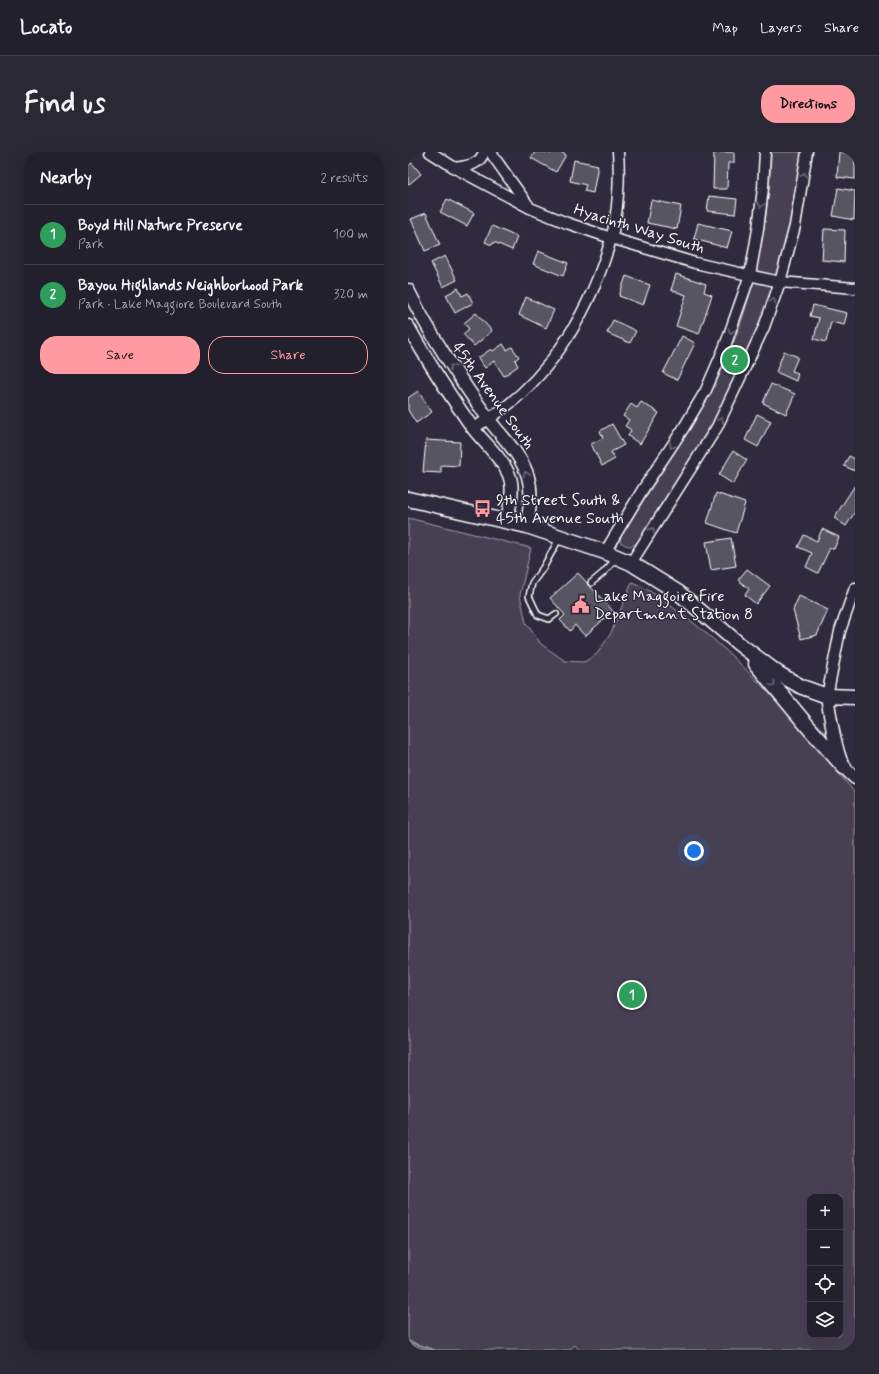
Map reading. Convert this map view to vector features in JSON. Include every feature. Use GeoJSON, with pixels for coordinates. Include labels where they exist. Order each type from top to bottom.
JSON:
{"type":"FeatureCollection","features":[{"type":"Feature","properties":{"kind":"main road"},"geometry":{"type":"LineString","coordinates":[[408,499],[526,526],[611,554],[631,563],[679,593],[739,644],[779,674],[802,687],[827,696],[855,697]]}},
{"type":"Feature","properties":{"kind":"main road"},"geometry":{"type":"LineString","coordinates":[[739,644],[844,767]]}},
{"type":"Feature","properties":{"kind":"street","name":"Hyacinth Way South"},"geometry":{"type":"LineString","coordinates":[[430,152],[455,168],[530,208],[567,223],[611,238],[695,263],[750,276],[780,282],[855,288]]}},
{"type":"Feature","properties":{"kind":"street"},"geometry":{"type":"LineString","coordinates":[[455,168],[475,164],[482,158],[484,152]]}},
{"type":"Feature","properties":{"kind":"street"},"geometry":{"type":"LineString","coordinates":[[492,152],[493,156],[509,180],[530,208]]}},
{"type":"Feature","properties":{"kind":"street"},"geometry":{"type":"LineString","coordinates":[[473,428],[507,406],[532,383],[561,348],[572,332],[593,288],[611,238],[617,199],[618,152]]}},
{"type":"Feature","properties":{"kind":"street"},"geometry":{"type":"LineString","coordinates":[[611,554],[643,489],[683,429],[706,390],[725,346],[750,276],[763,188],[765,152]]}},
{"type":"Feature","properties":{"kind":"street"},"geometry":{"type":"LineString","coordinates":[[631,563],[717,427],[764,327],[780,282],[795,226],[808,152]]}},
{"type":"Feature","properties":{"kind":"street","name":"45th Avenue South"},"geometry":{"type":"LineString","coordinates":[[408,290],[443,354],[488,419],[510,445],[523,464],[528,478],[530,492],[526,526]]}},
{"type":"Feature","properties":{"kind":"street","name":"45th Avenue South"},"geometry":{"type":"LineString","coordinates":[[408,326],[437,375],[473,428],[500,461],[510,476],[512,492],[507,521]]}},
{"type":"Feature","properties":{"kind":"street"},"geometry":{"type":"LineString","coordinates":[[855,588],[852,603],[840,631],[827,696],[832,726],[844,767],[855,778]]}},
{"type":"Feature","properties":{"kind":"lane"},"geometry":{"type":"LineString","coordinates":[[556,614],[549,619],[538,615],[528,596],[532,583],[543,568],[560,537]]}},
{"type":"Feature","properties":{"kind":"lane"},"geometry":{"type":"LineString","coordinates":[[591,582],[603,573],[611,554]]}},
{"type":"Feature","properties":{"kind":"shaded area"},"geometry":{"type":"Polygon","coordinates":[[[771,152],[802,152],[788,228],[779,266],[767,303],[742,364],[723,404],[702,442],[678,482],[637,543],[632,546],[627,545],[620,542],[620,537],[673,455],[716,383],[742,319],[763,237],[770,180],[771,152]]]}},
{"type":"Feature","properties":{"kind":"shaded area"},"geometry":{"type":"Polygon","coordinates":[[[408,518],[531,548],[520,595],[526,623],[541,644],[565,661],[584,662],[597,654],[611,633],[632,582],[638,584],[701,629],[748,672],[814,743],[855,793],[855,1350],[579,1350],[575,1345],[569,1350],[435,1350],[408,1341],[408,518]]]}},
{"type":"Feature","properties":{"kind":"shaded area"},"geometry":{"type":"Polygon","coordinates":[[[408,1341],[435,1350],[408,1350],[408,1341]]]}},
{"type":"Feature","properties":{"kind":"building"},"geometry":{"type":"Polygon","coordinates":[[[535,152],[548,152],[550,154],[551,152],[561,152],[566,155],[556,172],[531,158],[535,152]]]}},
{"type":"Feature","properties":{"kind":"building"},"geometry":{"type":"Polygon","coordinates":[[[714,152],[734,152],[734,163],[728,163],[727,189],[713,189],[714,152]]]}},
{"type":"Feature","properties":{"kind":"building"},"geometry":{"type":"Polygon","coordinates":[[[839,152],[855,152],[855,179],[837,177],[839,152]]]}},
{"type":"Feature","properties":{"kind":"building"},"geometry":{"type":"Polygon","coordinates":[[[574,160],[598,165],[593,193],[584,191],[586,185],[570,181],[574,160]]]}},
{"type":"Feature","properties":{"kind":"building"},"geometry":{"type":"Polygon","coordinates":[[[412,163],[421,174],[408,185],[408,166],[412,163]]]}},
{"type":"Feature","properties":{"kind":"building"},"geometry":{"type":"Polygon","coordinates":[[[838,188],[855,191],[854,220],[833,216],[838,188]]]}},
{"type":"Feature","properties":{"kind":"building"},"geometry":{"type":"Polygon","coordinates":[[[709,196],[737,199],[735,214],[707,211],[709,196]]]}},
{"type":"Feature","properties":{"kind":"building"},"geometry":{"type":"Polygon","coordinates":[[[447,199],[474,213],[467,226],[440,212],[447,199]]]}},
{"type":"Feature","properties":{"kind":"building"},"geometry":{"type":"Polygon","coordinates":[[[651,200],[681,206],[677,229],[647,223],[651,200]]]}},
{"type":"Feature","properties":{"kind":"building"},"geometry":{"type":"Polygon","coordinates":[[[426,213],[440,245],[425,251],[411,219],[426,213]]]}},
{"type":"Feature","properties":{"kind":"building"},"geometry":{"type":"Polygon","coordinates":[[[698,223],[732,231],[727,248],[694,239],[698,223]]]}},
{"type":"Feature","properties":{"kind":"building"},"geometry":{"type":"Polygon","coordinates":[[[492,226],[517,237],[512,250],[494,242],[492,245],[485,242],[492,226]]]}},
{"type":"Feature","properties":{"kind":"building"},"geometry":{"type":"Polygon","coordinates":[[[824,229],[845,230],[844,262],[822,260],[824,229]]]}},
{"type":"Feature","properties":{"kind":"building"},"geometry":{"type":"Polygon","coordinates":[[[538,251],[568,263],[563,276],[533,264],[538,251]]]}},
{"type":"Feature","properties":{"kind":"building"},"geometry":{"type":"Polygon","coordinates":[[[445,256],[457,280],[443,287],[431,263],[445,256]]]}},
{"type":"Feature","properties":{"kind":"building"},"geometry":{"type":"Polygon","coordinates":[[[676,274],[706,284],[704,292],[712,295],[699,334],[676,326],[686,295],[671,290],[676,274]]]}},
{"type":"Feature","properties":{"kind":"building"},"geometry":{"type":"Polygon","coordinates":[[[626,276],[650,285],[643,305],[619,296],[626,276]]]}},
{"type":"Feature","properties":{"kind":"building"},"geometry":{"type":"Polygon","coordinates":[[[458,288],[462,296],[468,293],[473,303],[455,313],[446,295],[458,288]]]}},
{"type":"Feature","properties":{"kind":"building"},"geometry":{"type":"Polygon","coordinates":[[[526,297],[554,310],[546,328],[519,315],[526,297]]]}},
{"type":"Feature","properties":{"kind":"building"},"geometry":{"type":"Polygon","coordinates":[[[813,305],[847,313],[844,325],[831,322],[826,342],[814,339],[819,318],[810,316],[813,305]]]}},
{"type":"Feature","properties":{"kind":"building"},"geometry":{"type":"Polygon","coordinates":[[[476,313],[492,331],[474,346],[463,334],[469,329],[464,323],[476,313]]]}},
{"type":"Feature","properties":{"kind":"building"},"geometry":{"type":"Polygon","coordinates":[[[613,320],[636,331],[630,343],[607,333],[613,320]]]}},
{"type":"Feature","properties":{"kind":"building"},"geometry":{"type":"Polygon","coordinates":[[[682,336],[695,343],[677,380],[663,373],[682,336]]]}},
{"type":"Feature","properties":{"kind":"building"},"geometry":{"type":"Polygon","coordinates":[[[503,344],[507,350],[512,347],[519,357],[515,360],[518,366],[504,376],[494,361],[485,368],[478,358],[491,349],[493,351],[503,344]]]}},
{"type":"Feature","properties":{"kind":"building"},"geometry":{"type":"Polygon","coordinates":[[[784,351],[798,357],[792,371],[798,373],[796,381],[776,372],[784,351]]]}},
{"type":"Feature","properties":{"kind":"building"},"geometry":{"type":"Polygon","coordinates":[[[771,384],[795,394],[786,414],[763,403],[771,384]]]}},
{"type":"Feature","properties":{"kind":"building"},"geometry":{"type":"Polygon","coordinates":[[[418,391],[432,412],[416,423],[408,410],[408,398],[418,391]]]}},
{"type":"Feature","properties":{"kind":"building"},"geometry":{"type":"Polygon","coordinates":[[[641,402],[659,413],[640,444],[628,436],[631,430],[625,426],[629,420],[623,416],[631,404],[637,408],[641,402]]]}},
{"type":"Feature","properties":{"kind":"building"},"geometry":{"type":"Polygon","coordinates":[[[757,414],[771,421],[758,447],[745,440],[757,414]]]}},
{"type":"Feature","properties":{"kind":"building"},"geometry":{"type":"Polygon","coordinates":[[[612,424],[624,445],[611,452],[615,459],[602,466],[591,444],[603,438],[600,431],[612,424]]]}},
{"type":"Feature","properties":{"kind":"building"},"geometry":{"type":"Polygon","coordinates":[[[426,440],[460,442],[459,466],[441,465],[441,473],[423,472],[426,440]]]}},
{"type":"Feature","properties":{"kind":"building"},"geometry":{"type":"Polygon","coordinates":[[[733,451],[747,460],[733,484],[719,475],[733,451]]]}},
{"type":"Feature","properties":{"kind":"building"},"geometry":{"type":"Polygon","coordinates":[[[849,456],[855,459],[855,471],[844,466],[849,456]]]}},
{"type":"Feature","properties":{"kind":"building"},"geometry":{"type":"Polygon","coordinates":[[[855,485],[855,512],[846,526],[834,518],[855,485]]]}},
{"type":"Feature","properties":{"kind":"building"},"geometry":{"type":"Polygon","coordinates":[[[716,493],[745,503],[736,533],[707,523],[716,493]]]}},
{"type":"Feature","properties":{"kind":"building"},"geometry":{"type":"Polygon","coordinates":[[[822,529],[839,537],[834,549],[830,548],[818,573],[806,567],[812,553],[798,547],[804,535],[817,541],[822,529]]]}},
{"type":"Feature","properties":{"kind":"building"},"geometry":{"type":"Polygon","coordinates":[[[731,538],[736,566],[711,570],[706,542],[731,538]]]}},
{"type":"Feature","properties":{"kind":"building"},"geometry":{"type":"Polygon","coordinates":[[[747,569],[770,586],[756,604],[745,595],[749,589],[738,580],[747,569]]]}},
{"type":"Feature","properties":{"kind":"building","name":"Lake Maggoire Fire Department Station 8"},"geometry":{"type":"Polygon","coordinates":[[[578,573],[613,611],[585,636],[575,625],[570,631],[560,620],[565,615],[550,598],[578,573]]]}},
{"type":"Feature","properties":{"kind":"building"},"geometry":{"type":"Polygon","coordinates":[[[799,596],[828,610],[817,635],[801,639],[793,610],[799,596]]]}},
{"type":"Feature","properties":{"kind":"place","name":"Bayou Highlands Neighborhood Park"},"geometry":{"type":"Point","coordinates":[735,360]}},
{"type":"Feature","properties":{"kind":"place","name":"9th Street South & 45th Avenue South"},"geometry":{"type":"Point","coordinates":[483,509]}},
{"type":"Feature","properties":{"kind":"place","name":"Lake Maggoire Fire Department Station 8"},"geometry":{"type":"Point","coordinates":[581,605]}},
{"type":"Feature","properties":{"kind":"place","name":"Boyd Hill Nature Preserve"},"geometry":{"type":"Point","coordinates":[632,995]}}]}
